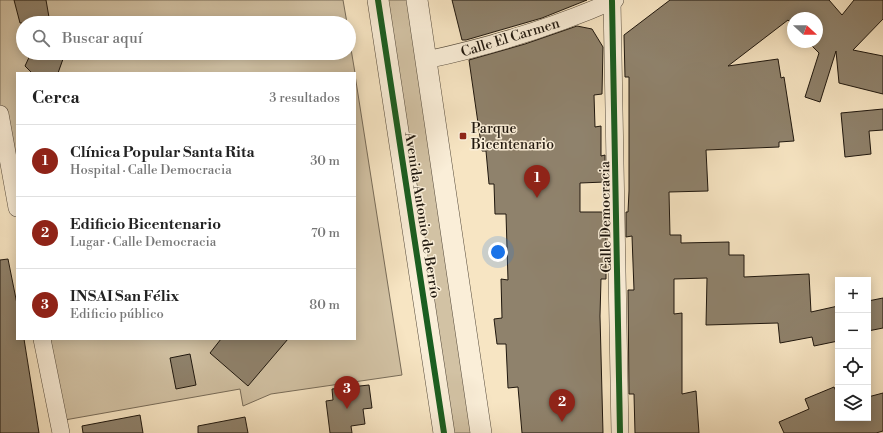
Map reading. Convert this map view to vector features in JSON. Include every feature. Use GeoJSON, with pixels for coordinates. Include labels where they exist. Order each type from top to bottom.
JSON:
{"type":"FeatureCollection","features":[{"type":"Feature","properties":{"kind":"street","name":"Avenida Antonio de Berrío"},"geometry":{"type":"LineString","coordinates":[[378,0],[444,433]]}},
{"type":"Feature","properties":{"kind":"street","name":"Avenida Antonio de Berrío"},"geometry":{"type":"LineString","coordinates":[[417,0],[481,433]]}},
{"type":"Feature","properties":{"kind":"street","name":"Calle El Carmen"},"geometry":{"type":"LineString","coordinates":[[426,60],[491,45],[566,20],[613,1]]}},
{"type":"Feature","properties":{"kind":"street","name":"Calle Democracia"},"geometry":{"type":"LineString","coordinates":[[613,1],[620,433]]}},
{"type":"Feature","properties":{"kind":"street"},"geometry":{"type":"LineString","coordinates":[[0,114],[10,197]]}},
{"type":"Feature","properties":{"kind":"street"},"geometry":{"type":"LineString","coordinates":[[42,340],[61,433]]}},
{"type":"Feature","properties":{"kind":"shaded area"},"geometry":{"type":"Polygon","coordinates":[[[0,0],[343,0],[346,16],[16,16],[16,60],[353,60],[355,72],[16,72],[16,202],[0,114],[0,0]]]}},
{"type":"Feature","properties":{"kind":"shaded area"},"geometry":{"type":"Polygon","coordinates":[[[378,0],[416,0],[481,433],[444,433],[378,0]]]}},
{"type":"Feature","properties":{"kind":"shaded area"},"geometry":{"type":"Polygon","coordinates":[[[356,81],[402,375],[271,394],[243,406],[240,389],[59,421],[42,340],[356,340],[356,81]]]}},
{"type":"Feature","properties":{"kind":"building"},"geometry":{"type":"Polygon","coordinates":[[[14,0],[46,0],[49,16],[18,16],[14,0]]]}},
{"type":"Feature","properties":{"kind":"building"},"geometry":{"type":"Polygon","coordinates":[[[452,0],[587,0],[542,18],[462,40],[452,0]]]}},
{"type":"Feature","properties":{"kind":"building"},"geometry":{"type":"Polygon","coordinates":[[[670,0],[829,0],[842,15],[854,0],[883,0],[883,19],[853,50],[883,56],[883,94],[839,83],[836,51],[820,102],[805,97],[819,53],[814,48],[823,48],[823,12],[787,12],[787,21],[728,66],[778,59],[781,78],[784,77],[794,141],[779,142],[779,147],[706,150],[708,191],[669,192],[670,235],[681,235],[681,243],[729,242],[729,255],[744,255],[744,277],[809,274],[811,312],[835,307],[835,342],[814,346],[812,337],[780,343],[778,323],[706,325],[707,278],[674,279],[674,314],[682,313],[682,394],[696,391],[699,433],[635,433],[634,394],[629,394],[628,290],[634,290],[632,236],[626,237],[626,212],[628,212],[629,191],[629,77],[625,77],[624,35],[670,0]]]}},
{"type":"Feature","properties":{"kind":"building"},"geometry":{"type":"Polygon","coordinates":[[[577,26],[592,29],[603,47],[602,94],[594,95],[595,127],[601,126],[601,156],[605,155],[605,182],[580,183],[580,212],[606,212],[606,279],[601,279],[600,316],[603,433],[522,433],[518,387],[508,388],[506,344],[497,344],[494,319],[502,318],[501,279],[508,280],[506,214],[495,214],[494,184],[489,184],[486,151],[482,151],[469,60],[525,44],[577,26]]]}},
{"type":"Feature","properties":{"kind":"building"},"geometry":{"type":"Polygon","coordinates":[[[28,60],[63,60],[58,72],[31,72],[25,66],[28,60]]]}},
{"type":"Feature","properties":{"kind":"building"},"geometry":{"type":"Polygon","coordinates":[[[883,109],[883,130],[869,131],[871,154],[845,157],[841,113],[883,109]]]}},
{"type":"Feature","properties":{"kind":"building"},"geometry":{"type":"Polygon","coordinates":[[[8,259],[16,299],[16,340],[24,340],[39,433],[0,433],[0,260],[8,259]]]}},
{"type":"Feature","properties":{"kind":"building"},"geometry":{"type":"Polygon","coordinates":[[[883,298],[883,328],[871,330],[871,300],[883,298]]]}},
{"type":"Feature","properties":{"kind":"building"},"geometry":{"type":"Polygon","coordinates":[[[220,340],[287,340],[248,386],[210,353],[220,340]]]}},
{"type":"Feature","properties":{"kind":"building"},"geometry":{"type":"Polygon","coordinates":[[[190,354],[196,385],[176,389],[170,358],[190,354]]]}},
{"type":"Feature","properties":{"kind":"building"},"geometry":{"type":"Polygon","coordinates":[[[369,385],[372,408],[363,409],[365,424],[351,426],[352,433],[330,433],[326,401],[333,400],[332,389],[369,385]]]}},
{"type":"Feature","properties":{"kind":"building"},"geometry":{"type":"Polygon","coordinates":[[[834,387],[835,421],[871,421],[871,396],[883,393],[883,431],[876,433],[784,433],[779,422],[809,409],[805,399],[834,387]]]}},
{"type":"Feature","properties":{"kind":"building"},"geometry":{"type":"Polygon","coordinates":[[[140,415],[143,433],[83,433],[82,426],[140,415]]]}},
{"type":"Feature","properties":{"kind":"building"},"geometry":{"type":"Polygon","coordinates":[[[245,417],[248,433],[198,433],[198,426],[245,417]]]}},
{"type":"Feature","properties":{"kind":"cycle path"},"geometry":{"type":"LineString","coordinates":[[378,0],[444,433]]}},
{"type":"Feature","properties":{"kind":"cycle path"},"geometry":{"type":"LineString","coordinates":[[612,1],[620,433]]}},
{"type":"Feature","properties":{"kind":"place","name":"Parque Bicentenario"},"geometry":{"type":"Point","coordinates":[463,136]}},
{"type":"Feature","properties":{"kind":"place","name":"Clínica Popular Santa Rita"},"geometry":{"type":"Point","coordinates":[537,198]}},
{"type":"Feature","properties":{"kind":"place","name":"INSAI San Félix"},"geometry":{"type":"Point","coordinates":[347,409]}},
{"type":"Feature","properties":{"kind":"place","name":"Edificio Bicentenario"},"geometry":{"type":"Point","coordinates":[562,422]}}]}
